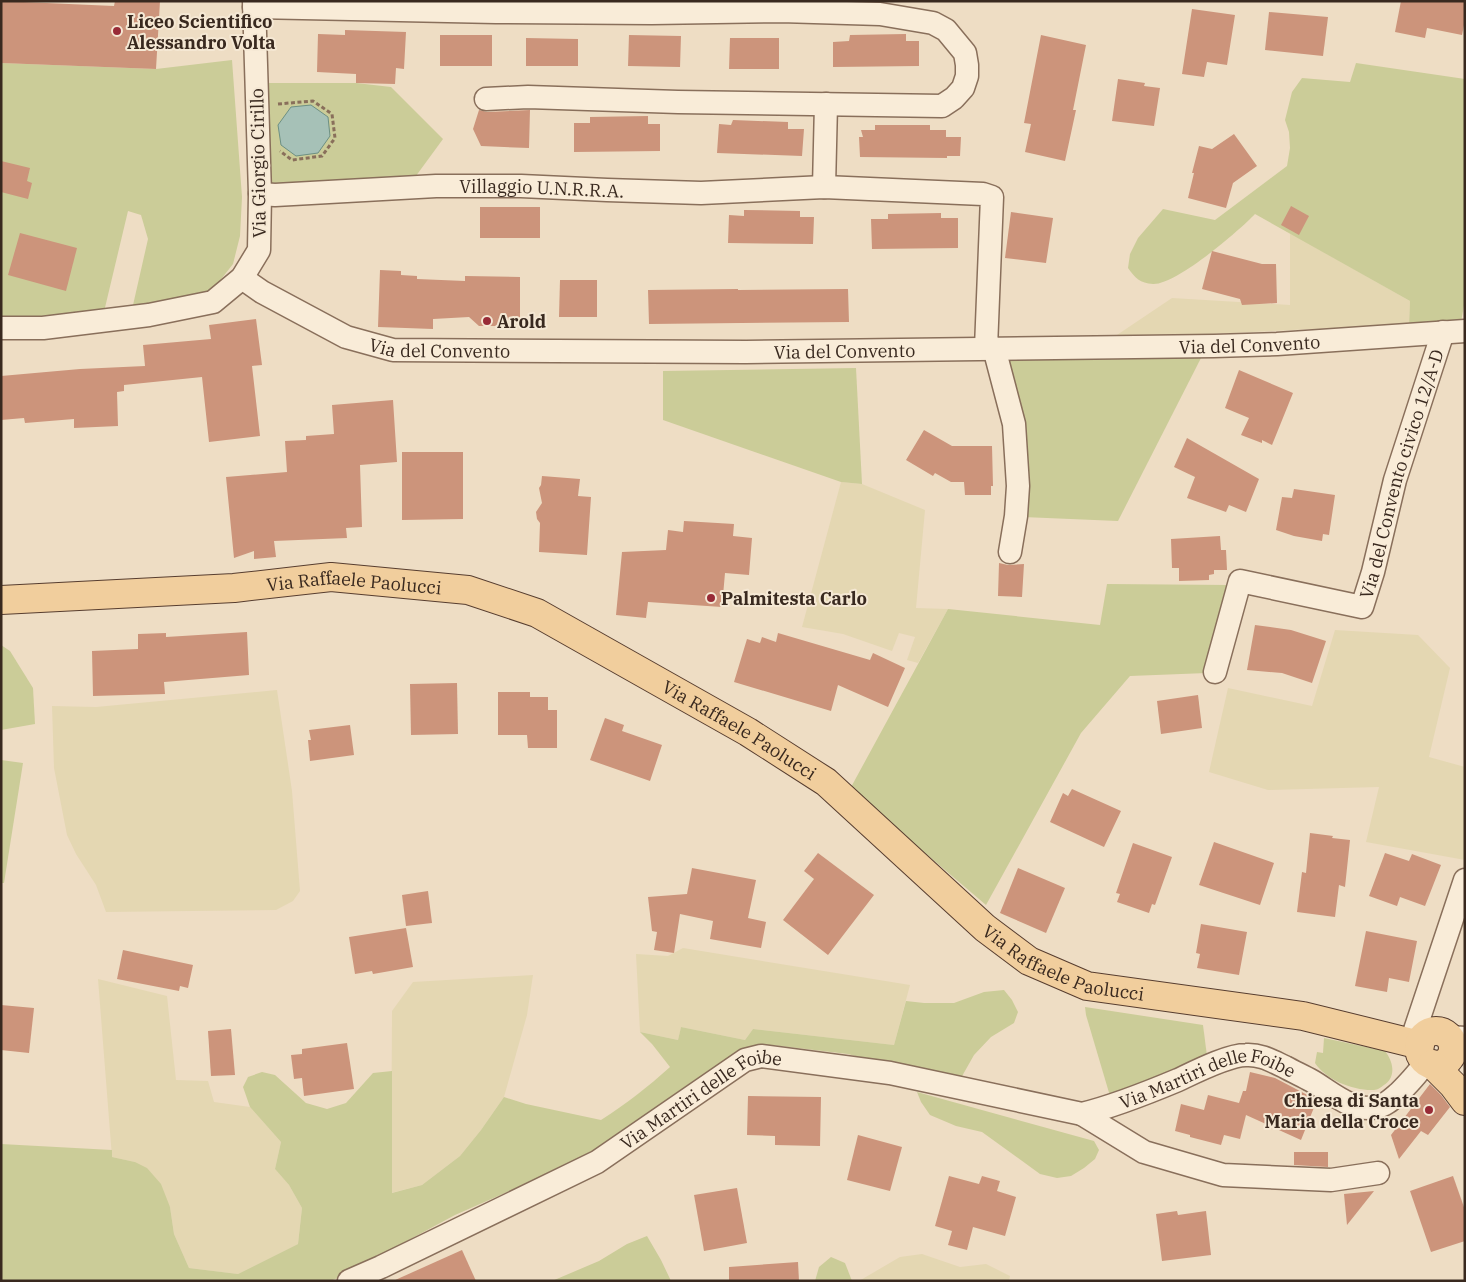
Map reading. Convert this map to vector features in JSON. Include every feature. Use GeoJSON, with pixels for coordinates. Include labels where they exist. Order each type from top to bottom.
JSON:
{"type":"FeatureCollection","features":[{"type":"Feature","properties":{"kind":"main road","name":"Via Raffaele Paolucci"},"geometry":{"type":"LineString","coordinates":[[1,600],[234,588],[331,577],[468,590],[537,613],[748,732],[826,782],[985,928],[1030,961],[1087,986],[1303,1016],[1441,1049]]}},
{"type":"Feature","properties":{"kind":"main road"},"geometry":{"type":"LineString","coordinates":[[1441,1049],[1465,1080]]}},
{"type":"Feature","properties":{"kind":"main road"},"geometry":{"type":"LineString","coordinates":[[1441,1049],[1454,1086],[1465,1101]]}},
{"type":"Feature","properties":{"kind":"street"},"geometry":{"type":"LineString","coordinates":[[254,4],[496,12],[652,13],[781,11],[880,14],[933,23],[946,30],[965,53],[967,65],[967,76],[963,88],[954,98],[942,106],[678,102],[528,97],[486,99]]}},
{"type":"Feature","properties":{"kind":"street","name":"Via Giorgio Cirillo"},"geometry":{"type":"LineString","coordinates":[[1,328],[43,328],[149,315],[213,302],[242,278],[259,250],[260,194],[254,4]]}},
{"type":"Feature","properties":{"kind":"street"},"geometry":{"type":"LineString","coordinates":[[824,187],[826,104]]}},
{"type":"Feature","properties":{"kind":"street","name":"Villaggio U.N.R.R.A."},"geometry":{"type":"LineString","coordinates":[[260,194],[275,196],[436,186],[520,186],[701,192],[824,187],[973,193],[992,197],[990,348]]}},
{"type":"Feature","properties":{"kind":"street","name":"Via del Convento"},"geometry":{"type":"LineString","coordinates":[[242,278],[262,292],[346,337],[393,350],[746,352],[1268,344],[1454,332]]}},
{"type":"Feature","properties":{"kind":"street","name":"Via del Convento civico 12/A-D"},"geometry":{"type":"LineString","coordinates":[[1215,672],[1240,581],[1362,607],[1373,572],[1394,480],[1454,332]]}},
{"type":"Feature","properties":{"kind":"street"},"geometry":{"type":"LineString","coordinates":[[990,348],[1014,424],[1018,486],[1016,516],[1010,552]]}},
{"type":"Feature","properties":{"kind":"street","name":"Via Martiri delle Foibe"},"geometry":{"type":"LineString","coordinates":[[1082,1114],[1109,1107],[1222,1061],[1244,1055],[1269,1059],[1311,1080],[1352,1105],[1365,1108],[1378,1107],[1390,1100],[1441,1049],[1465,880]]}},
{"type":"Feature","properties":{"kind":"street","name":"Via Martiri delle Foibe"},"geometry":{"type":"LineString","coordinates":[[349,1281],[597,1162],[745,1060],[761,1056],[890,1073],[1082,1114],[1144,1152],[1223,1176],[1331,1180],[1378,1173]]}},
{"type":"Feature","properties":{"kind":"path"},"geometry":{"type":"LineString","coordinates":[[270,105],[313,101],[332,114],[335,138],[322,156],[292,160],[275,147]]}},
{"type":"Feature","properties":{"kind":"shaded area"},"geometry":{"type":"Polygon","coordinates":[[[311,105],[328,117],[330,136],[318,153],[296,156],[281,145],[278,125],[291,107],[311,105]]]}},
{"type":"Feature","properties":{"kind":"shaded area"},"geometry":{"type":"Polygon","coordinates":[[[1290,233],[1410,301],[1409,326],[1111,339],[1172,298],[1290,305],[1290,233]]]}},
{"type":"Feature","properties":{"kind":"shaded area"},"geometry":{"type":"Polygon","coordinates":[[[841,482],[862,484],[925,510],[916,608],[948,609],[918,663],[907,660],[915,637],[899,633],[892,651],[843,634],[802,627],[841,482]]]}},
{"type":"Feature","properties":{"kind":"shaded area"},"geometry":{"type":"Polygon","coordinates":[[[1335,630],[1418,635],[1450,668],[1429,757],[1465,767],[1465,860],[1366,842],[1379,787],[1268,790],[1209,772],[1228,688],[1312,706],[1335,630]]]}},
{"type":"Feature","properties":{"kind":"shaded area"},"geometry":{"type":"Polygon","coordinates":[[[277,690],[292,791],[300,891],[293,901],[276,910],[106,912],[96,885],[76,854],[67,835],[54,768],[52,706],[96,707],[277,690]]]}},
{"type":"Feature","properties":{"kind":"shaded area"},"geometry":{"type":"Polygon","coordinates":[[[683,948],[910,985],[894,1045],[753,1029],[745,1040],[681,1027],[678,1040],[640,1032],[636,954],[668,956],[683,948]]]}},
{"type":"Feature","properties":{"kind":"shaded area"},"geometry":{"type":"Polygon","coordinates":[[[533,975],[527,1015],[504,1097],[460,1156],[422,1185],[391,1193],[392,1011],[413,982],[533,975]]]}},
{"type":"Feature","properties":{"kind":"shaded area"},"geometry":{"type":"Polygon","coordinates":[[[98,979],[167,996],[176,1080],[208,1081],[214,1102],[250,1107],[281,1142],[275,1169],[289,1185],[302,1208],[298,1244],[238,1274],[189,1268],[174,1234],[170,1207],[135,1162],[112,1157],[98,979]]]}},
{"type":"Feature","properties":{"kind":"shaded area"},"geometry":{"type":"Polygon","coordinates":[[[922,1254],[960,1267],[986,1264],[1010,1276],[1009,1281],[859,1281],[900,1257],[922,1254]]]}},
{"type":"Feature","properties":{"kind":"green space"},"geometry":{"type":"Polygon","coordinates":[[[232,60],[242,197],[240,236],[233,264],[211,292],[131,314],[148,239],[141,215],[128,211],[103,316],[1,321],[1,63],[156,69],[232,60]]]}},
{"type":"Feature","properties":{"kind":"green space"},"geometry":{"type":"Polygon","coordinates":[[[1356,63],[1465,79],[1465,300],[1461,322],[1409,326],[1410,301],[1255,214],[1207,256],[1176,276],[1153,284],[1141,281],[1133,275],[1128,268],[1130,254],[1138,238],[1163,209],[1215,220],[1287,166],[1290,148],[1289,132],[1285,120],[1292,92],[1302,78],[1350,82],[1356,63]]]}},
{"type":"Feature","properties":{"kind":"green space"},"geometry":{"type":"Polygon","coordinates":[[[265,83],[356,83],[391,87],[443,139],[413,180],[264,189],[265,83]]]}},
{"type":"Feature","properties":{"kind":"green space"},"geometry":{"type":"Polygon","coordinates":[[[1201,358],[1118,521],[1023,517],[1001,359],[1201,358]]]}},
{"type":"Feature","properties":{"kind":"green space"},"geometry":{"type":"Polygon","coordinates":[[[856,368],[862,484],[841,482],[663,420],[663,371],[856,368]]]}},
{"type":"Feature","properties":{"kind":"green space"},"geometry":{"type":"Polygon","coordinates":[[[1107,584],[1230,585],[1207,673],[1130,676],[1081,733],[986,905],[850,789],[948,609],[1100,625],[1107,584]]]}},
{"type":"Feature","properties":{"kind":"green space"},"geometry":{"type":"Polygon","coordinates":[[[1,645],[10,651],[33,688],[35,724],[1,730],[1,645]]]}},
{"type":"Feature","properties":{"kind":"green space"},"geometry":{"type":"Polygon","coordinates":[[[1,760],[23,763],[4,883],[1,883],[1,760]]]}},
{"type":"Feature","properties":{"kind":"green space"},"geometry":{"type":"Polygon","coordinates":[[[1004,990],[1018,1012],[1014,1023],[991,1037],[974,1055],[961,1078],[939,1079],[848,1054],[772,1045],[749,1050],[699,1077],[596,1149],[455,1215],[330,1281],[1,1281],[1,1144],[112,1150],[112,1157],[135,1162],[147,1168],[161,1184],[170,1207],[174,1234],[189,1268],[238,1274],[298,1244],[302,1208],[289,1185],[275,1169],[281,1142],[250,1107],[243,1087],[248,1077],[262,1072],[275,1075],[306,1103],[327,1109],[346,1103],[373,1073],[392,1071],[392,1193],[422,1185],[460,1156],[504,1097],[526,1104],[601,1120],[637,1095],[670,1067],[640,1032],[678,1040],[681,1027],[745,1040],[753,1029],[894,1045],[906,1001],[954,1003],[984,992],[1004,990]]]}},
{"type":"Feature","properties":{"kind":"green space"},"geometry":{"type":"Polygon","coordinates":[[[1085,1007],[1203,1025],[1207,1056],[1110,1096],[1085,1007]]]}},
{"type":"Feature","properties":{"kind":"green space"},"geometry":{"type":"Polygon","coordinates":[[[1324,1038],[1385,1051],[1392,1064],[1391,1078],[1378,1089],[1366,1090],[1341,1083],[1326,1075],[1315,1063],[1317,1052],[1323,1053],[1324,1038]]]}},
{"type":"Feature","properties":{"kind":"green space"},"geometry":{"type":"Polygon","coordinates":[[[917,1092],[1094,1141],[1099,1150],[1095,1159],[1071,1176],[1057,1178],[1040,1174],[982,1132],[956,1126],[930,1115],[917,1092]]]}},
{"type":"Feature","properties":{"kind":"green space"},"geometry":{"type":"Polygon","coordinates":[[[647,1236],[671,1281],[552,1281],[599,1261],[627,1244],[647,1236]]]}},
{"type":"Feature","properties":{"kind":"green space"},"geometry":{"type":"Polygon","coordinates":[[[831,1257],[845,1263],[852,1281],[815,1281],[819,1267],[831,1257]]]}},
{"type":"Feature","properties":{"kind":"building","name":"Liceo Scientifico Alessandro Volta"},"geometry":{"type":"Polygon","coordinates":[[[1,1],[114,6],[115,1],[160,1],[156,69],[1,63],[1,1]]]}},
{"type":"Feature","properties":{"kind":"building"},"geometry":{"type":"Polygon","coordinates":[[[1401,1],[1465,1],[1465,20],[1462,35],[1427,28],[1425,38],[1395,32],[1401,1]]]}},
{"type":"Feature","properties":{"kind":"building"},"geometry":{"type":"Polygon","coordinates":[[[1192,9],[1235,15],[1227,65],[1207,62],[1204,77],[1182,74],[1192,9]]]}},
{"type":"Feature","properties":{"kind":"building"},"geometry":{"type":"Polygon","coordinates":[[[1269,12],[1328,17],[1323,56],[1265,50],[1269,12]]]}},
{"type":"Feature","properties":{"kind":"building"},"geometry":{"type":"Polygon","coordinates":[[[345,30],[406,32],[404,69],[396,68],[395,84],[356,83],[356,74],[317,72],[318,34],[345,35],[345,30]]]}},
{"type":"Feature","properties":{"kind":"building"},"geometry":{"type":"Polygon","coordinates":[[[906,34],[906,41],[919,41],[919,66],[833,67],[833,42],[849,41],[850,35],[906,34]]]}},
{"type":"Feature","properties":{"kind":"building"},"geometry":{"type":"Polygon","coordinates":[[[440,35],[492,35],[492,66],[440,66],[440,35]]]}},
{"type":"Feature","properties":{"kind":"building"},"geometry":{"type":"Polygon","coordinates":[[[629,35],[681,36],[680,67],[628,66],[629,35]]]}},
{"type":"Feature","properties":{"kind":"building"},"geometry":{"type":"Polygon","coordinates":[[[1041,35],[1086,45],[1073,110],[1076,110],[1065,161],[1025,152],[1031,124],[1024,123],[1041,35]]]}},
{"type":"Feature","properties":{"kind":"building"},"geometry":{"type":"Polygon","coordinates":[[[526,38],[578,39],[578,66],[526,66],[526,38]]]}},
{"type":"Feature","properties":{"kind":"building"},"geometry":{"type":"Polygon","coordinates":[[[730,38],[779,38],[779,69],[729,69],[730,38]]]}},
{"type":"Feature","properties":{"kind":"building"},"geometry":{"type":"Polygon","coordinates":[[[1118,79],[1145,83],[1144,86],[1160,88],[1154,126],[1112,121],[1118,79]]]}},
{"type":"Feature","properties":{"kind":"building"},"geometry":{"type":"Polygon","coordinates":[[[479,110],[487,112],[530,110],[529,148],[481,146],[473,129],[479,110]]]}},
{"type":"Feature","properties":{"kind":"building"},"geometry":{"type":"Polygon","coordinates":[[[648,116],[648,124],[660,124],[660,151],[574,152],[574,123],[590,123],[590,117],[648,116]]]}},
{"type":"Feature","properties":{"kind":"building"},"geometry":{"type":"Polygon","coordinates":[[[733,120],[788,122],[788,129],[804,129],[802,156],[717,153],[719,124],[731,125],[733,120]]]}},
{"type":"Feature","properties":{"kind":"building"},"geometry":{"type":"Polygon","coordinates":[[[875,125],[930,125],[930,130],[946,130],[946,137],[961,137],[960,156],[947,156],[947,158],[860,157],[859,137],[863,137],[861,130],[875,130],[875,125]]]}},
{"type":"Feature","properties":{"kind":"building"},"geometry":{"type":"Polygon","coordinates":[[[1234,134],[1257,166],[1233,183],[1226,208],[1188,198],[1199,146],[1212,149],[1234,134]]]}},
{"type":"Feature","properties":{"kind":"building"},"geometry":{"type":"Polygon","coordinates":[[[1,161],[30,168],[27,181],[32,183],[28,199],[1,192],[1,161]]]}},
{"type":"Feature","properties":{"kind":"building"},"geometry":{"type":"Polygon","coordinates":[[[1291,206],[1309,216],[1299,235],[1281,225],[1291,206]]]}},
{"type":"Feature","properties":{"kind":"building"},"geometry":{"type":"Polygon","coordinates":[[[480,207],[540,207],[540,238],[480,238],[480,207]]]}},
{"type":"Feature","properties":{"kind":"building"},"geometry":{"type":"Polygon","coordinates":[[[744,210],[800,211],[800,217],[814,217],[813,244],[728,243],[729,215],[744,216],[744,210]]]}},
{"type":"Feature","properties":{"kind":"building"},"geometry":{"type":"Polygon","coordinates":[[[1011,212],[1053,218],[1046,263],[1005,258],[1011,212]]]}},
{"type":"Feature","properties":{"kind":"building"},"geometry":{"type":"Polygon","coordinates":[[[941,213],[941,218],[958,218],[958,248],[872,249],[871,219],[888,219],[888,214],[941,213]]]}},
{"type":"Feature","properties":{"kind":"building"},"geometry":{"type":"Polygon","coordinates":[[[20,233],[77,248],[66,291],[8,275],[20,233]]]}},
{"type":"Feature","properties":{"kind":"building"},"geometry":{"type":"Polygon","coordinates":[[[1212,251],[1262,264],[1276,264],[1277,303],[1242,305],[1240,299],[1202,289],[1212,251]]]}},
{"type":"Feature","properties":{"kind":"building"},"geometry":{"type":"Polygon","coordinates":[[[380,270],[401,271],[401,275],[417,276],[417,279],[465,281],[465,276],[520,277],[520,320],[502,320],[502,326],[479,326],[469,317],[433,319],[433,329],[378,327],[380,270]]]}},
{"type":"Feature","properties":{"kind":"building"},"geometry":{"type":"Polygon","coordinates":[[[560,280],[597,280],[597,317],[559,317],[560,280]]]}},
{"type":"Feature","properties":{"kind":"building"},"geometry":{"type":"Polygon","coordinates":[[[848,289],[849,322],[649,324],[648,290],[848,289]]]}},
{"type":"Feature","properties":{"kind":"building"},"geometry":{"type":"Polygon","coordinates":[[[256,319],[262,365],[252,366],[260,436],[209,442],[202,377],[124,385],[124,391],[117,392],[118,426],[74,428],[74,419],[25,423],[24,418],[1,420],[1,376],[80,369],[145,366],[143,345],[211,339],[209,325],[256,319]]]}},
{"type":"Feature","properties":{"kind":"building"},"geometry":{"type":"Polygon","coordinates":[[[1239,370],[1293,393],[1272,445],[1262,440],[1262,443],[1241,435],[1249,418],[1225,408],[1239,370]]]}},
{"type":"Feature","properties":{"kind":"building"},"geometry":{"type":"Polygon","coordinates":[[[393,400],[397,462],[360,465],[362,527],[346,528],[347,538],[274,541],[276,557],[254,559],[254,551],[234,558],[226,477],[287,472],[285,441],[306,440],[306,436],[334,434],[332,405],[393,400]]]}},
{"type":"Feature","properties":{"kind":"building"},"geometry":{"type":"Polygon","coordinates":[[[924,430],[952,446],[992,446],[993,486],[991,486],[991,495],[965,495],[964,482],[951,482],[935,473],[933,476],[906,460],[924,430]]]}},
{"type":"Feature","properties":{"kind":"building"},"geometry":{"type":"Polygon","coordinates":[[[1187,438],[1259,479],[1246,512],[1229,505],[1226,512],[1187,498],[1195,477],[1174,467],[1187,438]]]}},
{"type":"Feature","properties":{"kind":"building"},"geometry":{"type":"Polygon","coordinates":[[[402,452],[463,452],[463,519],[402,520],[402,452]]]}},
{"type":"Feature","properties":{"kind":"building"},"geometry":{"type":"Polygon","coordinates":[[[542,476],[580,479],[578,496],[591,497],[587,555],[539,552],[540,523],[536,512],[542,503],[539,488],[542,476]]]}},
{"type":"Feature","properties":{"kind":"building"},"geometry":{"type":"Polygon","coordinates":[[[1294,489],[1335,495],[1329,535],[1323,534],[1322,541],[1294,536],[1276,530],[1282,497],[1292,498],[1294,489]]]}},
{"type":"Feature","properties":{"kind":"building"},"geometry":{"type":"Polygon","coordinates":[[[684,521],[734,524],[733,536],[752,538],[749,575],[725,573],[722,607],[648,602],[646,618],[616,615],[622,552],[666,550],[668,530],[683,532],[684,521]]]}},
{"type":"Feature","properties":{"kind":"building"},"geometry":{"type":"Polygon","coordinates":[[[1220,536],[1221,550],[1226,550],[1227,570],[1214,570],[1214,574],[1209,575],[1209,580],[1179,581],[1179,568],[1172,568],[1171,539],[1220,536]]]}},
{"type":"Feature","properties":{"kind":"building"},"geometry":{"type":"Polygon","coordinates":[[[999,563],[1008,565],[1024,564],[1022,597],[998,596],[999,563]]]}},
{"type":"Feature","properties":{"kind":"building"},"geometry":{"type":"Polygon","coordinates":[[[1255,625],[1291,630],[1326,641],[1312,683],[1282,673],[1247,670],[1255,625]]]}},
{"type":"Feature","properties":{"kind":"building"},"geometry":{"type":"Polygon","coordinates":[[[247,632],[249,675],[164,682],[165,694],[93,696],[92,651],[138,649],[138,634],[166,633],[166,637],[247,632]]]}},
{"type":"Feature","properties":{"kind":"building"},"geometry":{"type":"Polygon","coordinates":[[[778,633],[870,660],[873,653],[905,668],[888,707],[838,685],[831,711],[734,682],[747,639],[760,643],[762,637],[776,642],[778,633]]]}},
{"type":"Feature","properties":{"kind":"building"},"geometry":{"type":"Polygon","coordinates":[[[457,683],[458,734],[411,735],[410,684],[457,683]]]}},
{"type":"Feature","properties":{"kind":"building"},"geometry":{"type":"Polygon","coordinates":[[[498,692],[530,692],[530,697],[548,697],[548,710],[557,710],[557,748],[528,748],[527,735],[498,735],[498,692]]]}},
{"type":"Feature","properties":{"kind":"building"},"geometry":{"type":"Polygon","coordinates":[[[1198,695],[1202,728],[1161,734],[1157,701],[1198,695]]]}},
{"type":"Feature","properties":{"kind":"building"},"geometry":{"type":"Polygon","coordinates":[[[605,718],[624,725],[622,731],[662,745],[650,781],[590,760],[605,718]]]}},
{"type":"Feature","properties":{"kind":"building"},"geometry":{"type":"Polygon","coordinates":[[[350,725],[354,755],[310,761],[308,740],[311,740],[309,730],[350,725]]]}},
{"type":"Feature","properties":{"kind":"building"},"geometry":{"type":"Polygon","coordinates":[[[1072,789],[1121,811],[1104,847],[1050,822],[1063,793],[1068,796],[1072,789]]]}},
{"type":"Feature","properties":{"kind":"building"},"geometry":{"type":"Polygon","coordinates":[[[1310,833],[1350,840],[1345,887],[1339,885],[1335,917],[1297,912],[1302,872],[1306,873],[1310,833]]]}},
{"type":"Feature","properties":{"kind":"building"},"geometry":{"type":"Polygon","coordinates":[[[1214,842],[1274,863],[1260,905],[1199,885],[1214,842]]]}},
{"type":"Feature","properties":{"kind":"building"},"geometry":{"type":"Polygon","coordinates":[[[1133,843],[1172,857],[1155,905],[1152,904],[1149,913],[1117,902],[1120,894],[1116,893],[1133,843]]]}},
{"type":"Feature","properties":{"kind":"building"},"geometry":{"type":"Polygon","coordinates":[[[818,853],[874,895],[828,955],[783,920],[814,879],[804,871],[818,853]]]}},
{"type":"Feature","properties":{"kind":"building"},"geometry":{"type":"Polygon","coordinates":[[[1385,853],[1409,861],[1412,854],[1441,865],[1425,906],[1400,897],[1397,906],[1369,896],[1385,853]]]}},
{"type":"Feature","properties":{"kind":"building"},"geometry":{"type":"Polygon","coordinates":[[[692,868],[756,880],[748,918],[766,922],[761,948],[710,939],[713,921],[680,914],[674,953],[654,950],[657,932],[652,931],[648,897],[687,894],[692,868]]]}},
{"type":"Feature","properties":{"kind":"building"},"geometry":{"type":"Polygon","coordinates":[[[1018,868],[1065,888],[1046,933],[1000,913],[1018,868]]]}},
{"type":"Feature","properties":{"kind":"building"},"geometry":{"type":"Polygon","coordinates":[[[428,891],[432,923],[406,926],[402,895],[428,891]]]}},
{"type":"Feature","properties":{"kind":"building"},"geometry":{"type":"Polygon","coordinates":[[[1201,924],[1247,932],[1239,975],[1197,968],[1200,954],[1196,953],[1201,924]]]}},
{"type":"Feature","properties":{"kind":"building"},"geometry":{"type":"Polygon","coordinates":[[[406,928],[413,967],[373,974],[372,971],[355,974],[349,937],[406,928]]]}},
{"type":"Feature","properties":{"kind":"building"},"geometry":{"type":"Polygon","coordinates":[[[1366,931],[1417,941],[1409,982],[1389,978],[1387,992],[1355,986],[1366,931]]]}},
{"type":"Feature","properties":{"kind":"building"},"geometry":{"type":"Polygon","coordinates":[[[123,950],[193,965],[188,988],[180,986],[179,991],[117,979],[123,950]]]}},
{"type":"Feature","properties":{"kind":"building"},"geometry":{"type":"Polygon","coordinates":[[[1,1005],[34,1008],[29,1053],[1,1050],[1,1005]]]}},
{"type":"Feature","properties":{"kind":"building"},"geometry":{"type":"Polygon","coordinates":[[[231,1029],[235,1075],[211,1076],[208,1031],[231,1029]]]}},
{"type":"Feature","properties":{"kind":"building"},"geometry":{"type":"Polygon","coordinates":[[[347,1043],[354,1089],[304,1096],[302,1078],[294,1079],[291,1055],[302,1054],[302,1049],[347,1043]]]}},
{"type":"Feature","properties":{"kind":"building"},"geometry":{"type":"Polygon","coordinates":[[[1250,1072],[1275,1078],[1317,1100],[1301,1140],[1246,1115],[1240,1139],[1224,1135],[1221,1145],[1175,1131],[1181,1104],[1204,1110],[1208,1095],[1239,1103],[1243,1091],[1246,1091],[1250,1072]]]}},
{"type":"Feature","properties":{"kind":"building","name":"Chiesa di Santa Maria della Croce"},"geometry":{"type":"Polygon","coordinates":[[[1430,1084],[1450,1107],[1428,1135],[1421,1131],[1399,1159],[1391,1135],[1430,1084]]]}},
{"type":"Feature","properties":{"kind":"building"},"geometry":{"type":"Polygon","coordinates":[[[748,1096],[821,1097],[820,1146],[775,1145],[775,1136],[747,1135],[748,1096]]]}},
{"type":"Feature","properties":{"kind":"building"},"geometry":{"type":"Polygon","coordinates":[[[858,1135],[902,1147],[890,1191],[847,1180],[858,1135]]]}},
{"type":"Feature","properties":{"kind":"building"},"geometry":{"type":"Polygon","coordinates":[[[1294,1152],[1328,1152],[1328,1167],[1294,1165],[1294,1152]]]}},
{"type":"Feature","properties":{"kind":"building"},"geometry":{"type":"Polygon","coordinates":[[[949,1176],[979,1184],[982,1176],[1000,1181],[997,1191],[1016,1197],[1005,1236],[973,1227],[967,1250],[948,1245],[952,1231],[935,1226],[949,1176]]]}},
{"type":"Feature","properties":{"kind":"building"},"geometry":{"type":"Polygon","coordinates":[[[1453,1176],[1465,1210],[1465,1241],[1431,1252],[1410,1191],[1453,1176]]]}},
{"type":"Feature","properties":{"kind":"building"},"geometry":{"type":"Polygon","coordinates":[[[737,1188],[747,1243],[704,1251],[694,1195],[737,1188]]]}},
{"type":"Feature","properties":{"kind":"building"},"geometry":{"type":"Polygon","coordinates":[[[1374,1191],[1347,1225],[1344,1194],[1374,1191]]]}},
{"type":"Feature","properties":{"kind":"building"},"geometry":{"type":"Polygon","coordinates":[[[1177,1211],[1178,1215],[1206,1211],[1211,1255],[1162,1261],[1156,1214],[1177,1211]]]}},
{"type":"Feature","properties":{"kind":"building"},"geometry":{"type":"Polygon","coordinates":[[[462,1250],[476,1281],[393,1281],[462,1250]]]}},
{"type":"Feature","properties":{"kind":"building"},"geometry":{"type":"Polygon","coordinates":[[[798,1262],[799,1281],[729,1281],[729,1267],[798,1262]]]}},
{"type":"Feature","properties":{"kind":"place","name":"Liceo Scientifico Alessandro Volta"},"geometry":{"type":"Point","coordinates":[117,31]}},
{"type":"Feature","properties":{"kind":"place","name":"Arold"},"geometry":{"type":"Point","coordinates":[487,321]}},
{"type":"Feature","properties":{"kind":"place","name":"Palmitesta Carlo"},"geometry":{"type":"Point","coordinates":[711,598]}},
{"type":"Feature","properties":{"kind":"place","name":"Chiesa di Santa Maria della Croce"},"geometry":{"type":"Point","coordinates":[1429,1110]}}]}
